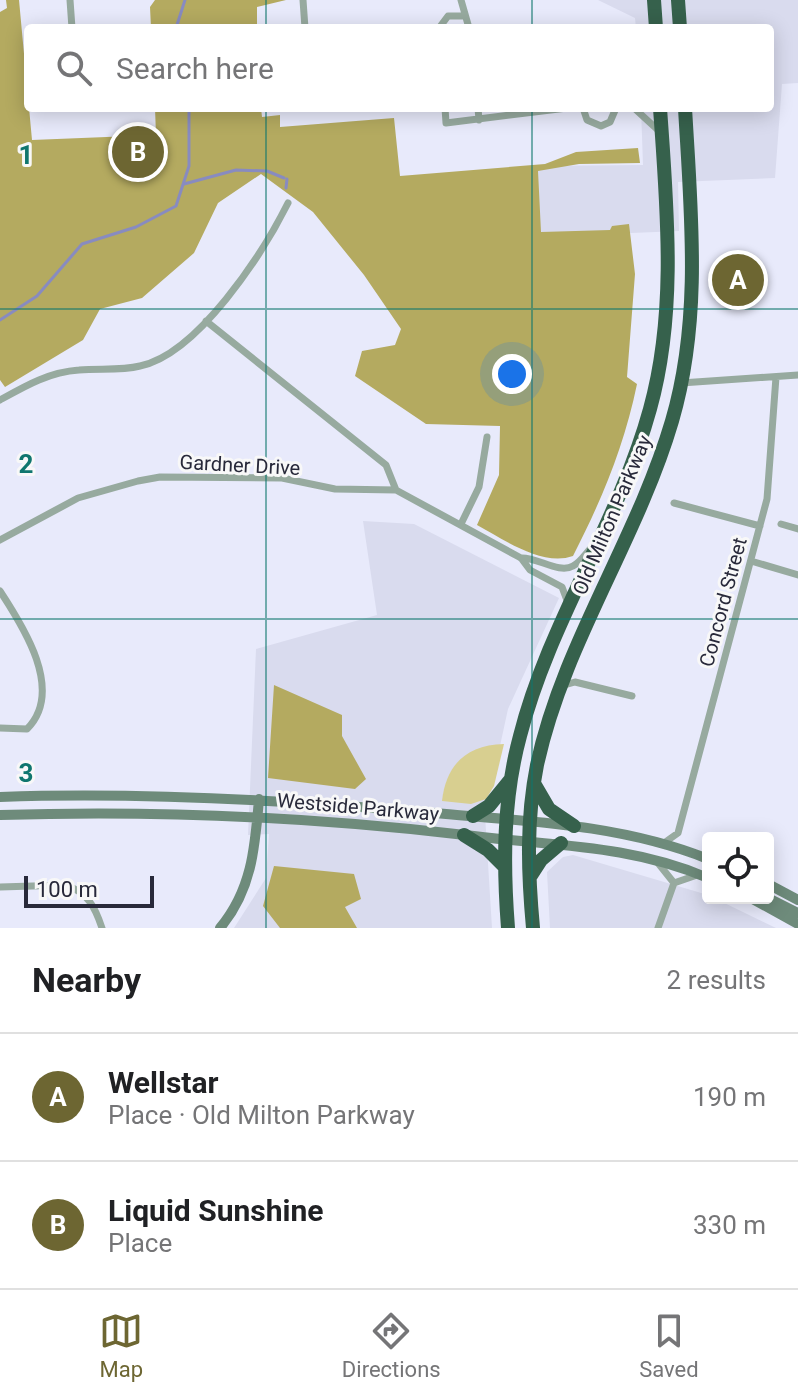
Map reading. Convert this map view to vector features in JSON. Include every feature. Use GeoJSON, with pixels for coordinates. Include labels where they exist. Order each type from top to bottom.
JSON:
{"type":"FeatureCollection","features":[{"type":"Feature","properties":{"kind":"highway"},"geometry":{"type":"LineString","coordinates":[[654,0],[656,24]]}},
{"type":"Feature","properties":{"kind":"highway"},"geometry":{"type":"LineString","coordinates":[[678,0],[680,24]]}},
{"type":"Feature","properties":{"kind":"highway","name":"Old Milton Parkway"},"geometry":{"type":"LineString","coordinates":[[508,928],[506,819],[511,779],[531,699],[644,430],[664,330],[668,267],[660,112]]}},
{"type":"Feature","properties":{"kind":"highway","name":"Old Milton Parkway"},"geometry":{"type":"LineString","coordinates":[[533,928],[528,840],[534,783],[568,684],[570,666],[659,460],[681,383],[692,289],[685,112]]}},
{"type":"Feature","properties":{"kind":"highway"},"geometry":{"type":"LineString","coordinates":[[473,816],[489,806],[511,779]]}},
{"type":"Feature","properties":{"kind":"highway"},"geometry":{"type":"LineString","coordinates":[[534,783],[549,809],[574,826]]}},
{"type":"Feature","properties":{"kind":"highway"},"geometry":{"type":"LineString","coordinates":[[464,835],[490,852],[505,867]]}},
{"type":"Feature","properties":{"kind":"highway"},"geometry":{"type":"LineString","coordinates":[[529,881],[541,860],[561,843]]}},
{"type":"Feature","properties":{"kind":"main road","name":"Westside Parkway"},"geometry":{"type":"LineString","coordinates":[[0,797],[163,794],[473,816],[574,826],[664,843],[702,857]]}},
{"type":"Feature","properties":{"kind":"main road"},"geometry":{"type":"LineString","coordinates":[[220,928],[239,902],[249,876],[259,799]]}},
{"type":"Feature","properties":{"kind":"main road","name":"Westside Parkway"},"geometry":{"type":"LineString","coordinates":[[0,815],[115,813],[257,818],[505,838],[561,843],[654,858],[702,875]]}},
{"type":"Feature","properties":{"kind":"main road"},"geometry":{"type":"LineString","coordinates":[[774,887],[798,900]]}},
{"type":"Feature","properties":{"kind":"main road"},"geometry":{"type":"LineString","coordinates":[[774,901],[798,913]]}},
{"type":"Feature","properties":{"kind":"main road"},"geometry":{"type":"LineString","coordinates":[[762,904],[798,924]]}},
{"type":"Feature","properties":{"kind":"street"},"geometry":{"type":"LineString","coordinates":[[70,0],[72,24]]}},
{"type":"Feature","properties":{"kind":"street"},"geometry":{"type":"LineString","coordinates":[[303,0],[305,24]]}},
{"type":"Feature","properties":{"kind":"street"},"geometry":{"type":"LineString","coordinates":[[461,0],[467,24]]}},
{"type":"Feature","properties":{"kind":"street"},"geometry":{"type":"LineString","coordinates":[[441,24],[451,15],[463,16]]}},
{"type":"Feature","properties":{"kind":"street"},"geometry":{"type":"LineString","coordinates":[[445,112],[446,123],[545,112]]}},
{"type":"Feature","properties":{"kind":"street"},"geometry":{"type":"LineString","coordinates":[[478,112],[479,120]]}},
{"type":"Feature","properties":{"kind":"street"},"geometry":{"type":"LineString","coordinates":[[583,112],[591,124],[601,126],[610,122],[615,112]]}},
{"type":"Feature","properties":{"kind":"street"},"geometry":{"type":"LineString","coordinates":[[642,112],[662,135]]}},
{"type":"Feature","properties":{"kind":"street"},"geometry":{"type":"LineString","coordinates":[[0,400],[35,380],[56,374],[142,366],[167,355],[206,321],[261,253],[288,203]]}},
{"type":"Feature","properties":{"kind":"street"},"geometry":{"type":"LineString","coordinates":[[206,321],[386,465],[396,490]]}},
{"type":"Feature","properties":{"kind":"street"},"geometry":{"type":"LineString","coordinates":[[681,383],[798,375]]}},
{"type":"Feature","properties":{"kind":"street","name":"Concord Street"},"geometry":{"type":"LineString","coordinates":[[678,833],[760,526],[771,474],[776,377]]}},
{"type":"Feature","properties":{"kind":"street"},"geometry":{"type":"LineString","coordinates":[[461,524],[479,487],[487,437]]}},
{"type":"Feature","properties":{"kind":"street","name":"Gardner Drive"},"geometry":{"type":"LineString","coordinates":[[0,540],[78,498],[160,477],[282,478],[335,489],[396,490],[521,558],[530,570],[562,587],[570,608]]}},
{"type":"Feature","properties":{"kind":"street"},"geometry":{"type":"LineString","coordinates":[[674,503],[760,526]]}},
{"type":"Feature","properties":{"kind":"street"},"geometry":{"type":"LineString","coordinates":[[781,524],[798,529]]}},
{"type":"Feature","properties":{"kind":"street","name":"Gardner Drive"},"geometry":{"type":"LineString","coordinates":[[521,558],[534,557],[563,569],[574,566],[599,541]]}},
{"type":"Feature","properties":{"kind":"street"},"geometry":{"type":"LineString","coordinates":[[751,561],[798,575]]}},
{"type":"Feature","properties":{"kind":"street"},"geometry":{"type":"LineString","coordinates":[[0,591],[30,641],[41,684],[35,721],[27,729],[0,728]]}},
{"type":"Feature","properties":{"kind":"street"},"geometry":{"type":"LineString","coordinates":[[568,684],[632,696]]}},
{"type":"Feature","properties":{"kind":"street"},"geometry":{"type":"LineString","coordinates":[[664,843],[678,833],[685,850]]}},
{"type":"Feature","properties":{"kind":"street"},"geometry":{"type":"LineString","coordinates":[[654,858],[674,883]]}},
{"type":"Feature","properties":{"kind":"street"},"geometry":{"type":"LineString","coordinates":[[674,883],[702,876]]}},
{"type":"Feature","properties":{"kind":"street"},"geometry":{"type":"LineString","coordinates":[[658,928],[674,883]]}},
{"type":"Feature","properties":{"kind":"street"},"geometry":{"type":"LineString","coordinates":[[0,887],[66,885],[75,888],[88,897],[102,928]]}},
{"type":"Feature","properties":{"kind":"shaded area"},"geometry":{"type":"Polygon","coordinates":[[[6,0],[19,0],[24,54],[24,112],[29,112],[32,140],[156,135],[155,112],[261,112],[262,117],[280,115],[280,127],[394,118],[400,176],[545,164],[576,152],[638,148],[640,163],[579,164],[538,171],[541,232],[610,230],[612,226],[629,224],[635,274],[627,377],[637,384],[611,472],[573,556],[549,558],[536,555],[477,525],[499,475],[500,426],[426,424],[355,376],[362,351],[395,345],[401,329],[364,275],[313,212],[261,174],[218,203],[194,253],[142,298],[100,309],[83,340],[5,387],[0,380],[0,12],[7,8],[6,0]]]}},
{"type":"Feature","properties":{"kind":"shaded area"},"geometry":{"type":"Polygon","coordinates":[[[155,0],[286,0],[257,7],[257,24],[151,24],[150,7],[155,0]]]}},
{"type":"Feature","properties":{"kind":"shaded area"},"geometry":{"type":"Polygon","coordinates":[[[598,0],[798,0],[798,83],[782,84],[775,178],[678,182],[679,231],[537,237],[536,166],[643,165],[641,112],[774,112],[774,24],[636,24],[635,18],[598,0]]]}},
{"type":"Feature","properties":{"kind":"shaded area"},"geometry":{"type":"Polygon","coordinates":[[[363,521],[414,524],[559,598],[508,709],[485,815],[492,928],[234,928],[266,878],[269,834],[248,835],[256,649],[377,615],[363,521]]]}},
{"type":"Feature","properties":{"kind":"shaded area"},"geometry":{"type":"Polygon","coordinates":[[[274,685],[342,715],[342,736],[366,779],[355,789],[268,778],[274,685]]]}},
{"type":"Feature","properties":{"kind":"shaded area"},"geometry":{"type":"Polygon","coordinates":[[[504,744],[494,786],[486,799],[471,804],[442,801],[448,777],[460,759],[479,748],[504,744]]]}},
{"type":"Feature","properties":{"kind":"shaded area"},"geometry":{"type":"Polygon","coordinates":[[[573,855],[702,893],[702,904],[727,904],[776,928],[550,928],[547,872],[563,857],[573,855]]]}},
{"type":"Feature","properties":{"kind":"shaded area"},"geometry":{"type":"Polygon","coordinates":[[[274,866],[354,874],[361,899],[345,907],[357,928],[280,928],[263,906],[274,866]]]}},
{"type":"Feature","properties":{"kind":"waterway"},"geometry":{"type":"LineString","coordinates":[[177,24],[185,0]]}},
{"type":"Feature","properties":{"kind":"waterway"},"geometry":{"type":"LineString","coordinates":[[0,320],[37,296],[82,244],[136,227],[176,206],[189,166],[189,112]]}},
{"type":"Feature","properties":{"kind":"waterway"},"geometry":{"type":"LineString","coordinates":[[184,184],[236,170],[267,171],[284,178]]}},
{"type":"Feature","properties":{"kind":"waterway"},"geometry":{"type":"LineString","coordinates":[[286,188],[287,179]]}},
{"type":"Feature","properties":{"kind":"place","name":"Liquid Sunshine"},"geometry":{"type":"Point","coordinates":[138,152]}},
{"type":"Feature","properties":{"kind":"place","name":"Wellstar"},"geometry":{"type":"Point","coordinates":[738,280]}}]}
